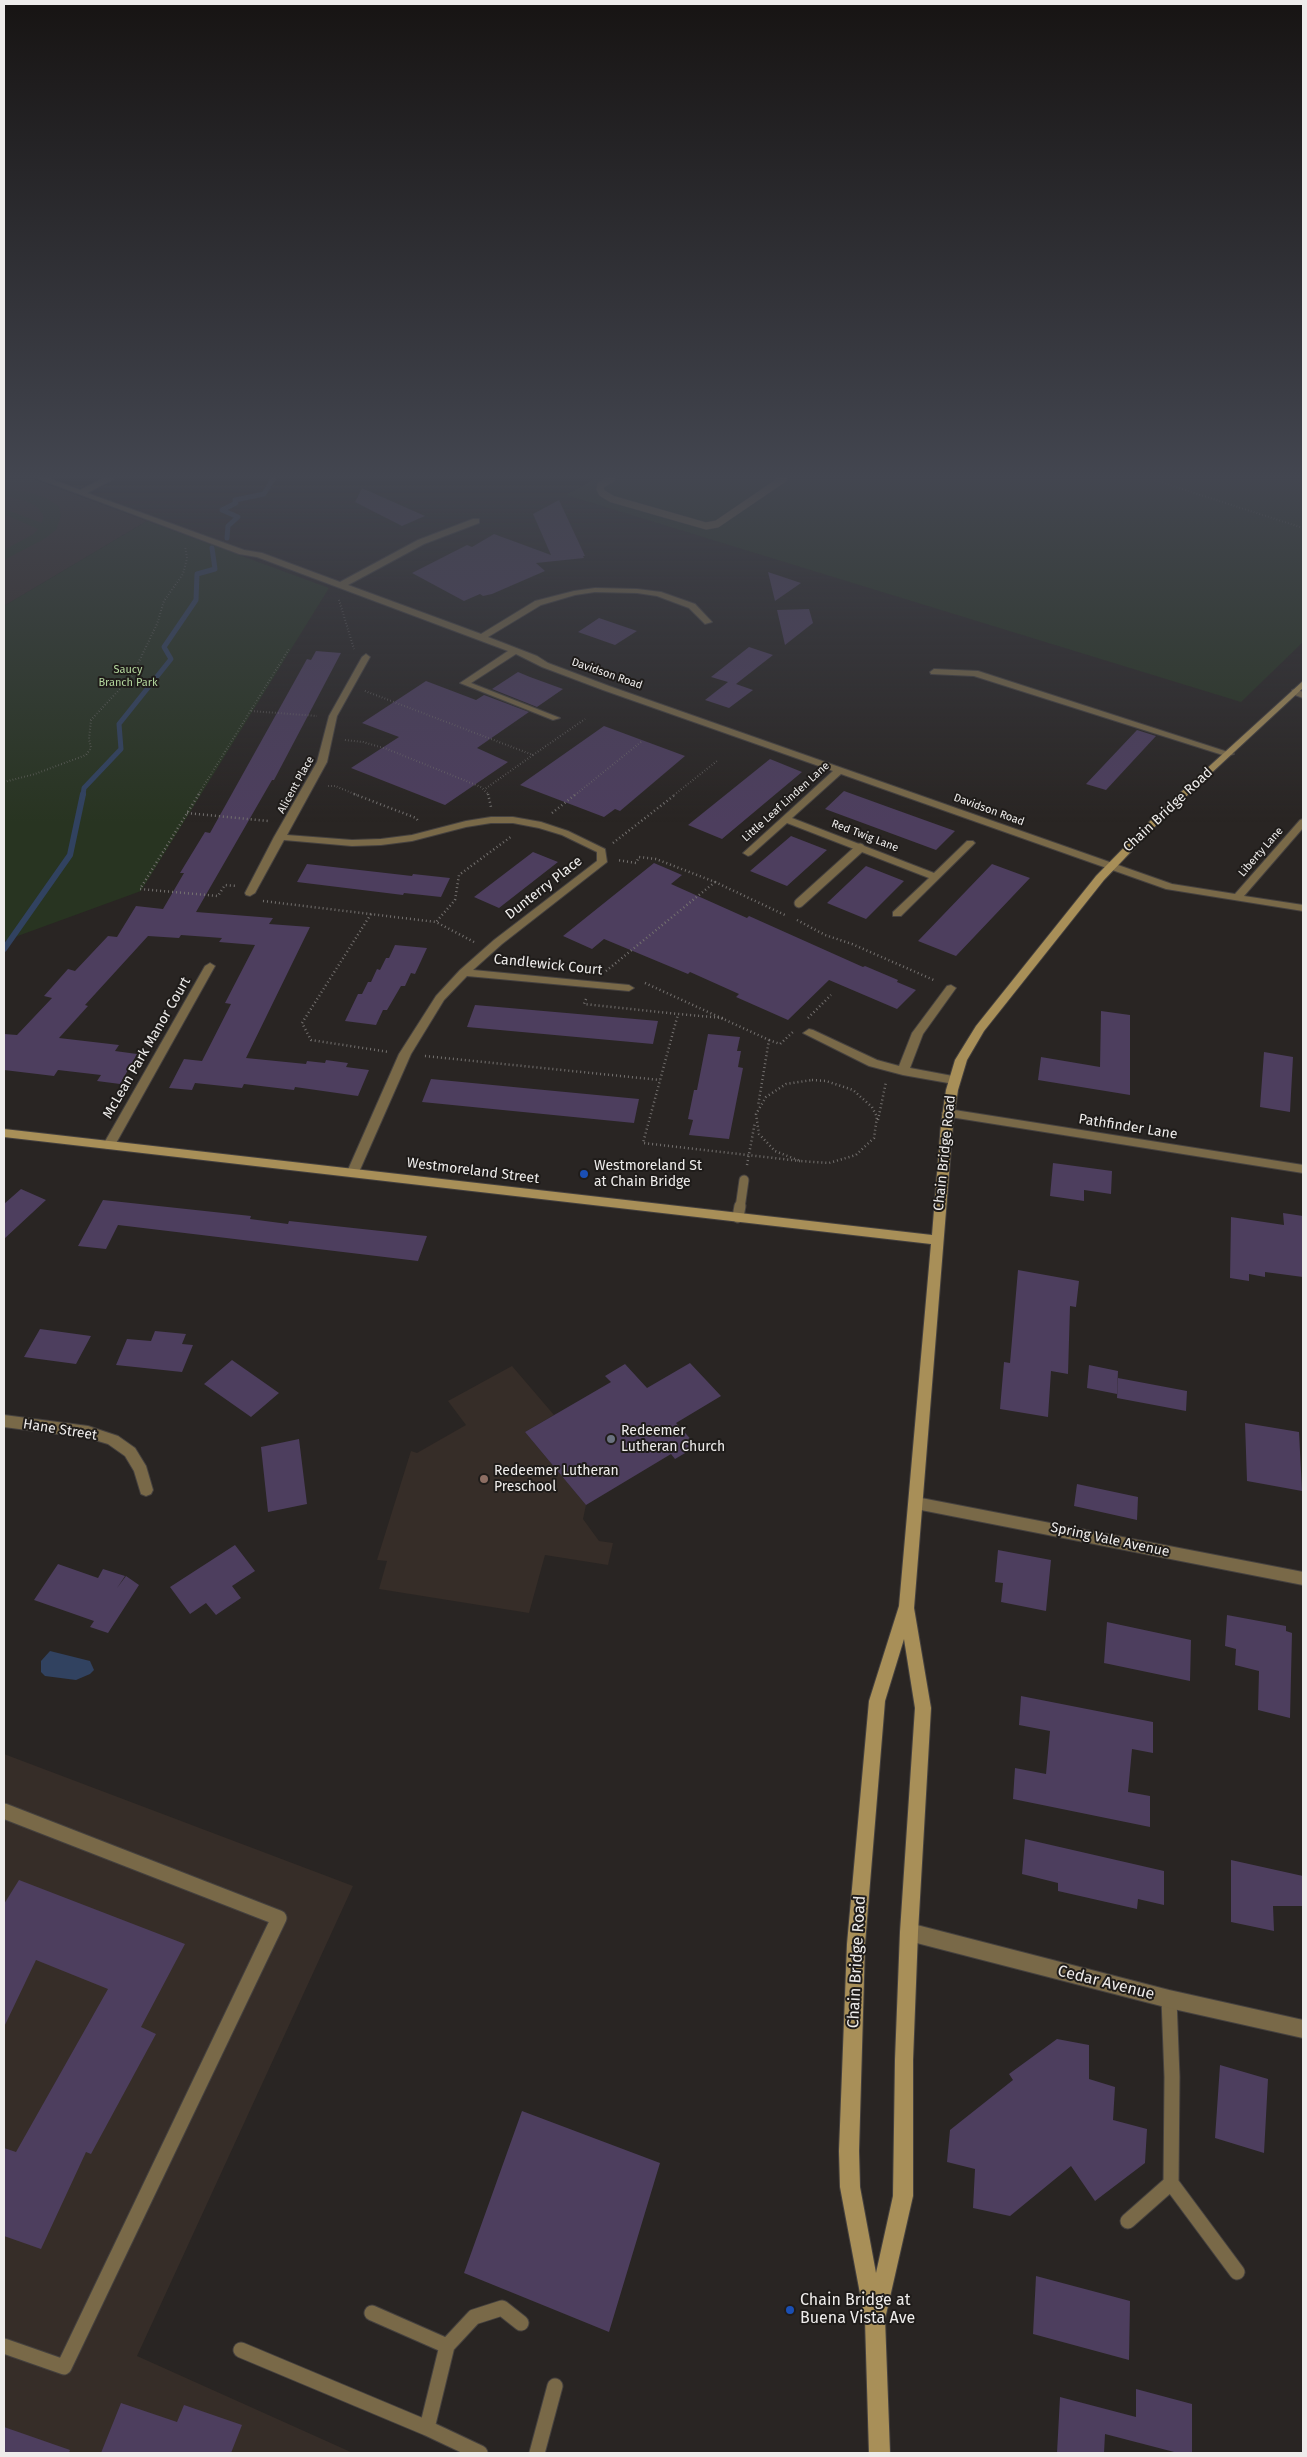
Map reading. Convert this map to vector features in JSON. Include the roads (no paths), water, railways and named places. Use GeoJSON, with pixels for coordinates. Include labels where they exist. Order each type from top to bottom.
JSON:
{"type":"FeatureCollection","features":[{"type":"Feature","properties":{"kind":"main road","name":"Chain Bridge Road"},"geometry":{"type":"LineString","coordinates":[[879,2453],[875,2320],[850,2187],[849,2151],[856,1944],[877,1701],[907,1606],[948,1113],[954,1080],[967,1049],[987,1019],[1110,867],[1166,810],[1299,693],[1303,684]]}},
{"type":"Feature","properties":{"kind":"main road","name":"Westmoreland Street"},"geometry":{"type":"LineString","coordinates":[[4,1133],[938,1240]]}},
{"type":"Feature","properties":{"kind":"main road","name":"Chain Bridge Road"},"geometry":{"type":"LineString","coordinates":[[875,2320],[903,2196],[904,2060],[923,1708],[907,1606]]}},
{"type":"Feature","properties":{"kind":"street","name":"Davidson Road"},"geometry":{"type":"LineString","coordinates":[[365,594],[514,650],[606,688],[1110,867]]}},
{"type":"Feature","properties":{"kind":"street"},"geometry":{"type":"LineString","coordinates":[[480,638],[538,603],[572,594]]}},
{"type":"Feature","properties":{"kind":"street"},"geometry":{"type":"LineString","coordinates":[[656,594],[692,606],[708,622]]}},
{"type":"Feature","properties":{"kind":"street"},"geometry":{"type":"LineString","coordinates":[[514,650],[464,683],[556,718]]}},
{"type":"Feature","properties":{"kind":"street","name":"Alicent Place"},"geometry":{"type":"LineString","coordinates":[[251,891],[279,837],[322,762],[333,717],[366,657]]}},
{"type":"Feature","properties":{"kind":"street"},"geometry":{"type":"LineString","coordinates":[[934,672],[974,673],[1229,754]]}},
{"type":"Feature","properties":{"kind":"street","name":"Little Leaf Linden Lane"},"geometry":{"type":"LineString","coordinates":[[748,853],[840,770]]}},
{"type":"Feature","properties":{"kind":"street","name":"Red Twig Lane"},"geometry":{"type":"LineString","coordinates":[[786,819],[936,877]]}},
{"type":"Feature","properties":{"kind":"street","name":"Dunterry Place"},"geometry":{"type":"LineString","coordinates":[[279,837],[352,843],[412,838],[466,824],[491,820],[541,825],[579,839],[602,854],[602,862],[490,950],[464,972],[440,998],[405,1054],[353,1172]]}},
{"type":"Feature","properties":{"kind":"street","name":"Liberty Lane"},"geometry":{"type":"LineString","coordinates":[[1237,898],[1303,822]]}},
{"type":"Feature","properties":{"kind":"street"},"geometry":{"type":"LineString","coordinates":[[897,914],[970,843]]}},
{"type":"Feature","properties":{"kind":"street","name":"Liberty Lane"},"geometry":{"type":"LineString","coordinates":[[1110,867],[1177,890],[1303,908]]}},
{"type":"Feature","properties":{"kind":"street","name":"McLean Park Manor Court"},"geometry":{"type":"LineString","coordinates":[[109,1145],[210,966]]}},
{"type":"Feature","properties":{"kind":"street","name":"Candlewick Court"},"geometry":{"type":"LineString","coordinates":[[464,972],[629,988]]}},
{"type":"Feature","properties":{"kind":"street"},"geometry":{"type":"LineString","coordinates":[[903,1071],[918,1033],[952,988]]}},
{"type":"Feature","properties":{"kind":"street"},"geometry":{"type":"LineString","coordinates":[[809,1033],[873,1063],[903,1071],[954,1080]]}},
{"type":"Feature","properties":{"kind":"street","name":"Pathfinder Lane"},"geometry":{"type":"LineString","coordinates":[[948,1113],[1303,1170]]}},
{"type":"Feature","properties":{"kind":"street","name":"Hane Street"},"geometry":{"type":"LineString","coordinates":[[4,1421],[88,1432],[113,1440],[130,1452],[138,1464],[146,1490]]}},
{"type":"Feature","properties":{"kind":"street","name":"Spring Vale Avenue"},"geometry":{"type":"LineString","coordinates":[[916,1503],[1303,1579]]}},
{"type":"Feature","properties":{"kind":"street","name":"Cedar Avenue"},"geometry":{"type":"LineString","coordinates":[[910,1932],[1169,1999],[1303,2030]]}},
{"type":"Feature","properties":{"kind":"lane"},"geometry":{"type":"LineString","coordinates":[[800,903],[860,848]]}},
{"type":"Feature","properties":{"kind":"lane"},"geometry":{"type":"LineString","coordinates":[[738,1217],[744,1180]]}},
{"type":"Feature","properties":{"kind":"lane"},"geometry":{"type":"LineString","coordinates":[[4,1811],[279,1918],[64,2367],[4,2346]]}},
{"type":"Feature","properties":{"kind":"lane"},"geometry":{"type":"LineString","coordinates":[[1169,1999],[1172,2077],[1171,2182],[1237,2272]]}},
{"type":"Feature","properties":{"kind":"lane"},"geometry":{"type":"LineString","coordinates":[[1128,2221],[1171,2182]]}},
{"type":"Feature","properties":{"kind":"lane"},"geometry":{"type":"LineString","coordinates":[[426,2428],[447,2346],[474,2317],[502,2308],[521,2324]]}},
{"type":"Feature","properties":{"kind":"lane"},"geometry":{"type":"LineString","coordinates":[[372,2312],[447,2346]]}},
{"type":"Feature","properties":{"kind":"lane"},"geometry":{"type":"LineString","coordinates":[[242,2350],[480,2453]]}},
{"type":"Feature","properties":{"kind":"lane"},"geometry":{"type":"LineString","coordinates":[[538,2453],[555,2386]]}},
{"type":"Feature","properties":{"kind":"water"},"geometry":{"type":"Polygon","coordinates":[[[50,1651],[90,1661],[94,1670],[90,1674],[76,1680],[45,1676],[41,1672],[41,1661],[50,1651]]]}},
{"type":"Feature","properties":{"kind":"waterway"},"geometry":{"type":"LineString","coordinates":[[83,795],[84,788],[121,749],[119,724],[171,659],[164,647],[196,600],[196,594]]}},
{"type":"Feature","properties":{"kind":"waterway"},"geometry":{"type":"LineString","coordinates":[[4,949],[70,855],[83,794]]}},
{"type":"Feature","properties":{"kind":"place","name":"Westmoreland St at Chain Bridge"},"geometry":{"type":"Point","coordinates":[584,1174]}},
{"type":"Feature","properties":{"kind":"place","name":"Redeemer Lutheran Church"},"geometry":{"type":"Point","coordinates":[611,1439]}},
{"type":"Feature","properties":{"kind":"place","name":"Redeemer Lutheran Preschool"},"geometry":{"type":"Point","coordinates":[484,1479]}},
{"type":"Feature","properties":{"kind":"place","name":"Chain Bridge at Buena Vista Ave"},"geometry":{"type":"Point","coordinates":[790,2310]}},
{"type":"Feature","properties":{"kind":"park label","name":"Saucy Branch Park"},"geometry":{"type":"Point","coordinates":[128,676]}}]}
